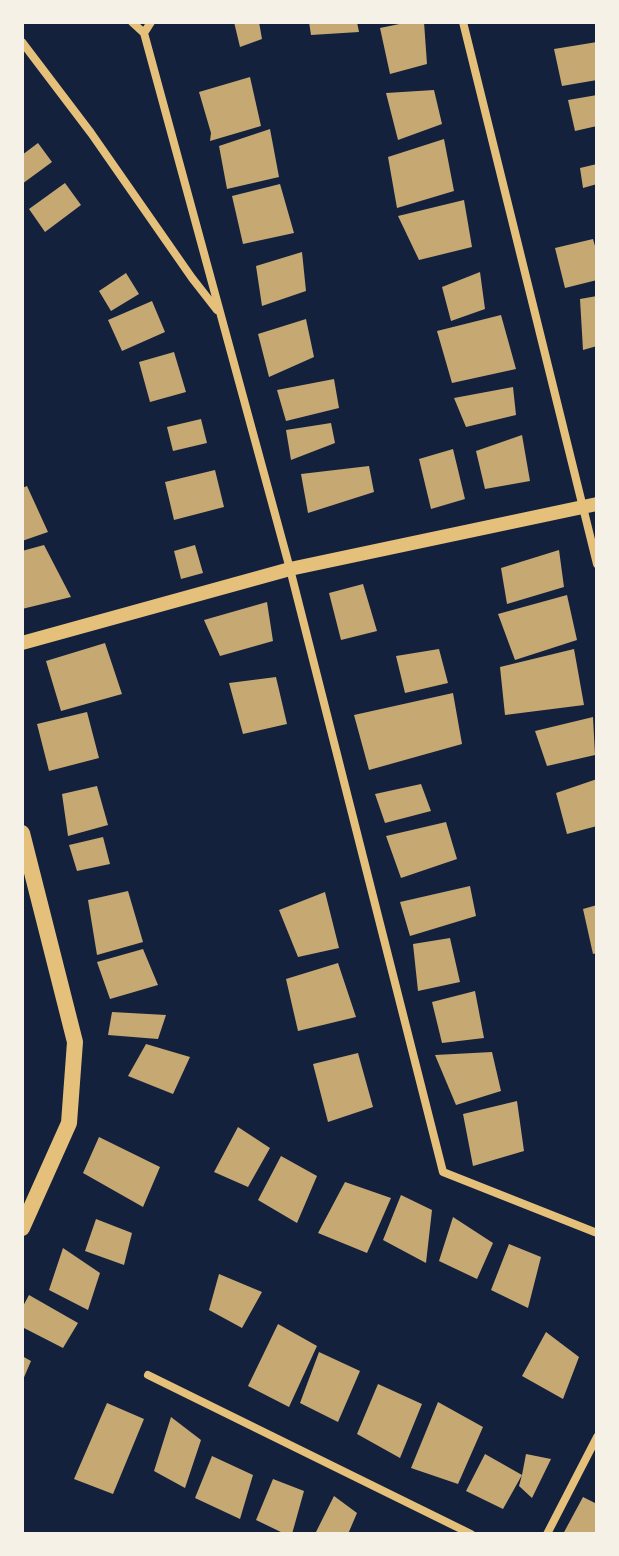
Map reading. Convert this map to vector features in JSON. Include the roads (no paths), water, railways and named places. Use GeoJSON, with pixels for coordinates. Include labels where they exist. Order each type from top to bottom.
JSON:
{"type":"FeatureCollection","features":[{"type":"Feature","properties":{"kind":"main road"},"geometry":{"type":"LineString","coordinates":[[22,833],[75,1042],[69,1123],[22,1228]]}},
{"type":"Feature","properties":{"kind":"street"},"geometry":{"type":"LineString","coordinates":[[132,22],[144,33],[290,569],[443,1172],[597,1233]]}},
{"type":"Feature","properties":{"kind":"street"},"geometry":{"type":"LineString","coordinates":[[144,33],[151,22]]}},
{"type":"Feature","properties":{"kind":"street"},"geometry":{"type":"LineString","coordinates":[[463,22],[597,564]]}},
{"type":"Feature","properties":{"kind":"street"},"geometry":{"type":"LineString","coordinates":[[22,42],[220,314]]}},
{"type":"Feature","properties":{"kind":"street"},"geometry":{"type":"LineString","coordinates":[[22,643],[290,569],[597,504]]}},
{"type":"Feature","properties":{"kind":"street"},"geometry":{"type":"LineString","coordinates":[[148,1375],[471,1534]]}},
{"type":"Feature","properties":{"kind":"street"},"geometry":{"type":"LineString","coordinates":[[547,1534],[597,1437]]}}]}
